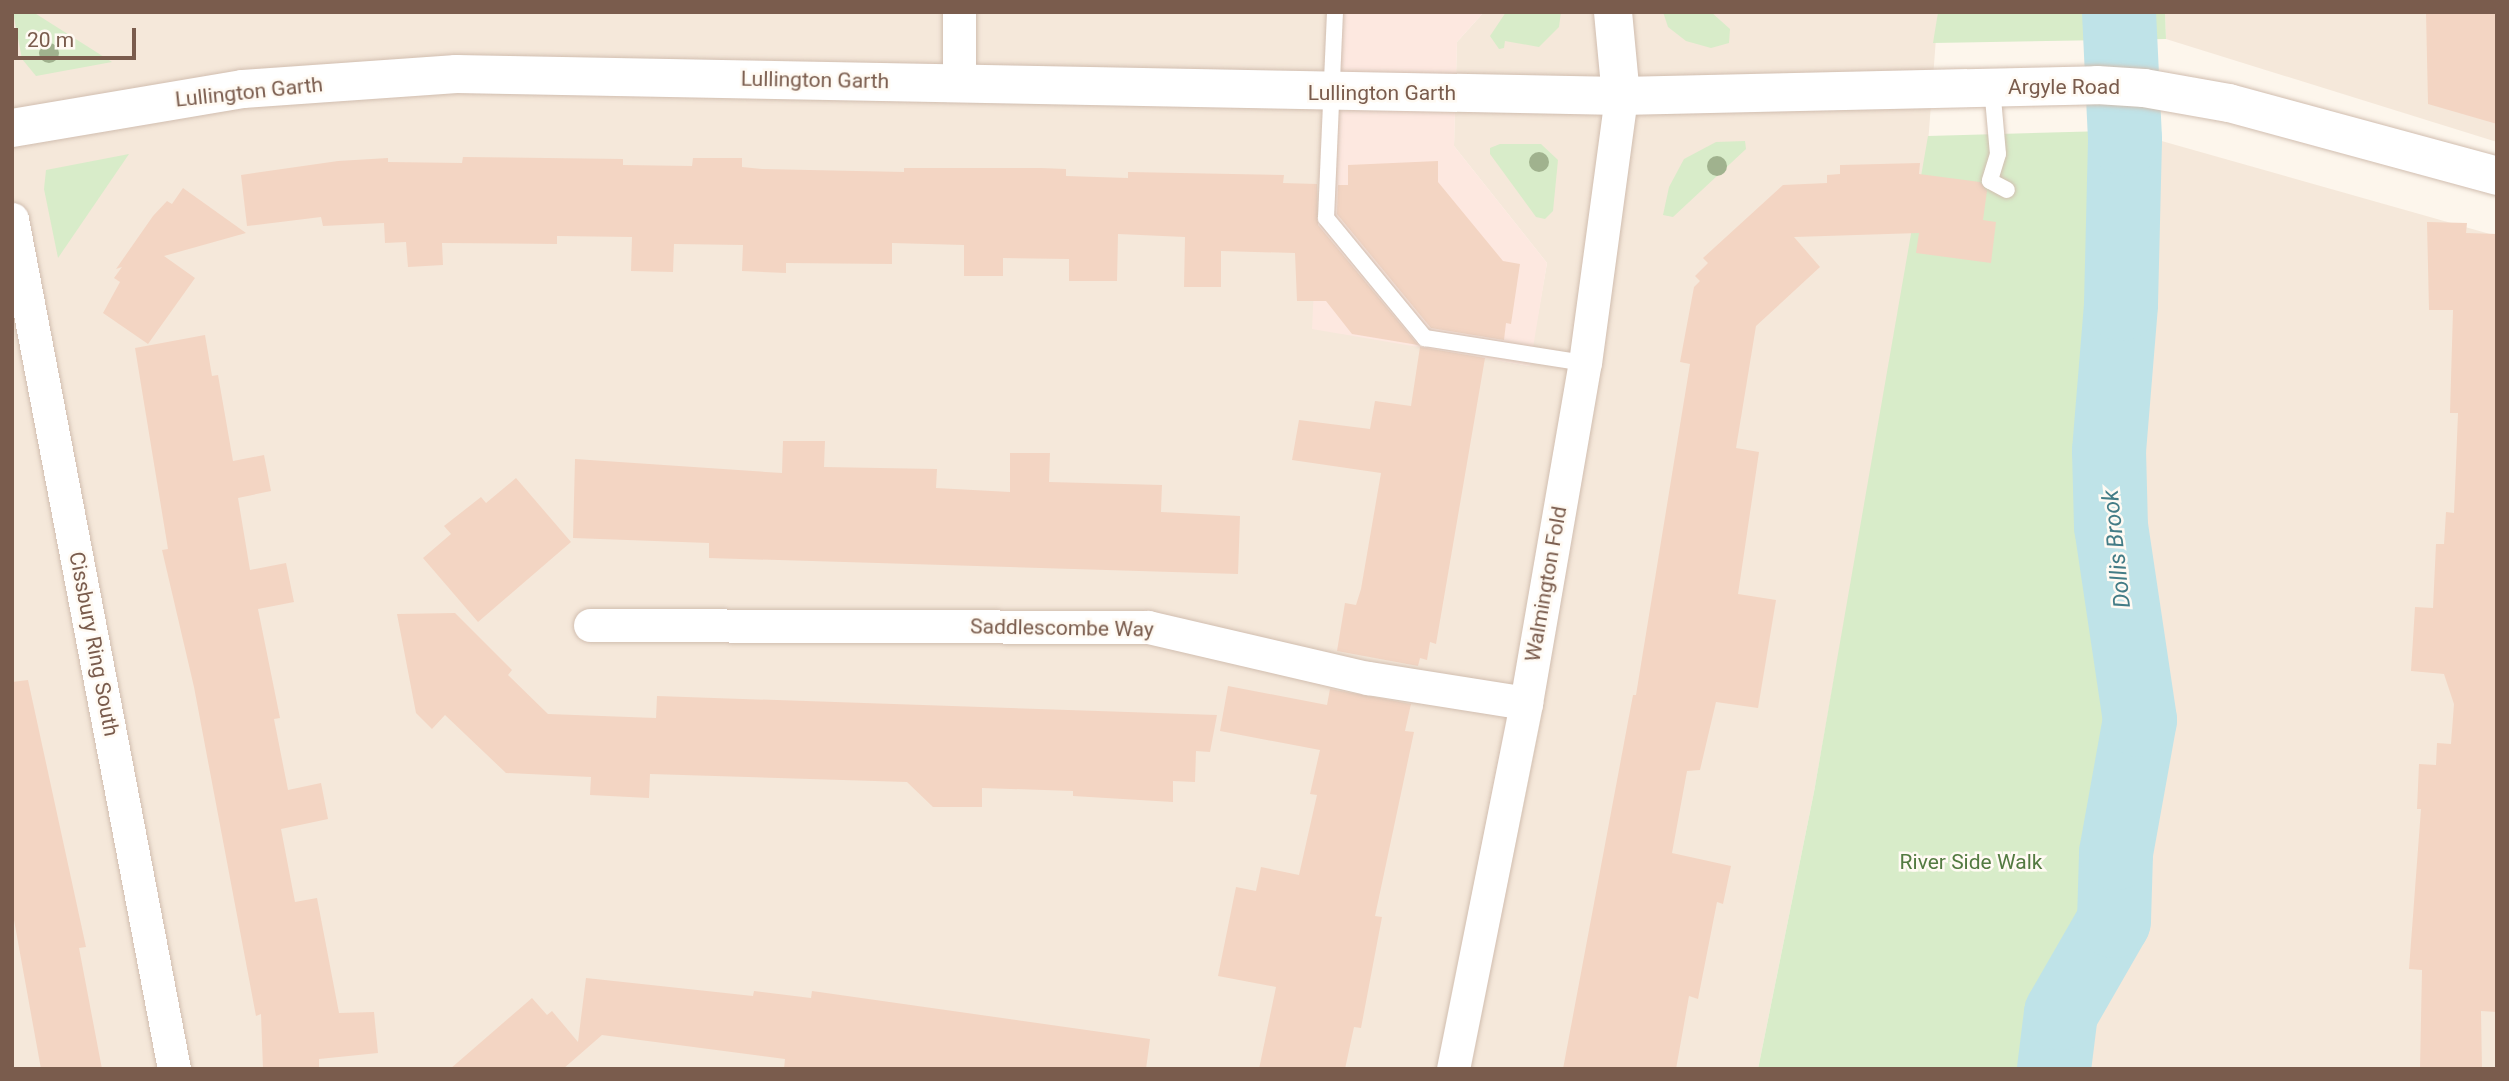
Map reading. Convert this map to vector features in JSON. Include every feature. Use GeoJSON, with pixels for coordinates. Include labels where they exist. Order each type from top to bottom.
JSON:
{"type":"FeatureCollection","features":[{"type":"Feature","properties":{"kind":"street"},"geometry":{"type":"LineString","coordinates":[[959,12],[959,82]]}},
{"type":"Feature","properties":{"kind":"street"},"geometry":{"type":"LineString","coordinates":[[1613,12],[1621,96]]}},
{"type":"Feature","properties":{"kind":"street","name":"Lullington Garth"},"geometry":{"type":"LineString","coordinates":[[12,128],[243,89],[456,74],[959,82],[1331,94],[1621,96]]}},
{"type":"Feature","properties":{"kind":"street","name":"Argyle Road"},"geometry":{"type":"LineString","coordinates":[[1621,96],[2102,85],[2144,88],[2230,103],[2497,176]]}},
{"type":"Feature","properties":{"kind":"street","name":"Walmington Fold"},"geometry":{"type":"LineString","coordinates":[[1453,1069],[1526,703],[1585,363],[1621,96]]}},
{"type":"Feature","properties":{"kind":"street","name":"Cissbury Ring South"},"geometry":{"type":"LineString","coordinates":[[12,219],[174,1069]]}},
{"type":"Feature","properties":{"kind":"street","name":"Saddlescombe Way"},"geometry":{"type":"LineString","coordinates":[[590,625],[1148,627],[1367,678],[1526,703]]}},
{"type":"Feature","properties":{"kind":"lane"},"geometry":{"type":"LineString","coordinates":[[1335,12],[1326,218],[1425,338],[1585,363]]}},
{"type":"Feature","properties":{"kind":"lane"},"geometry":{"type":"LineString","coordinates":[[1992,87],[1998,154],[1990,181],[2007,190]]}},
{"type":"Feature","properties":{"kind":"shaded area"},"geometry":{"type":"Polygon","coordinates":[[[12,12],[1327,12],[1316,238],[1485,358],[1529,366],[1547,263],[1454,146],[1457,42],[1484,12],[1938,12],[1927,157],[1814,792],[1758,1069],[12,1069],[12,12]]]}},
{"type":"Feature","properties":{"kind":"shaded area"},"geometry":{"type":"Polygon","coordinates":[[[1327,12],[1484,12],[1457,42],[1454,146],[1547,263],[1530,366],[1312,329],[1327,12]]]}},
{"type":"Feature","properties":{"kind":"shaded area"},"geometry":{"type":"Polygon","coordinates":[[[2165,12],[2497,12],[2497,142],[2166,39],[2165,12]]]}},
{"type":"Feature","properties":{"kind":"shaded area"},"geometry":{"type":"Polygon","coordinates":[[[2151,138],[2497,236],[2497,1069],[2074,1069],[2092,985],[2133,933],[2159,719],[2124,480],[2138,350],[2151,138]]]}},
{"type":"Feature","properties":{"kind":"green space"},"geometry":{"type":"Polygon","coordinates":[[[13,12],[33,12],[112,62],[36,76],[22,59],[13,12]]]}},
{"type":"Feature","properties":{"kind":"green space"},"geometry":{"type":"Polygon","coordinates":[[[1506,12],[1561,12],[1559,27],[1539,47],[1505,41],[1504,48],[1499,49],[1490,36],[1506,12]]]}},
{"type":"Feature","properties":{"kind":"green space"},"geometry":{"type":"Polygon","coordinates":[[[1663,12],[1711,12],[1730,29],[1729,43],[1711,48],[1686,41],[1668,27],[1663,12]]]}},
{"type":"Feature","properties":{"kind":"green space"},"geometry":{"type":"Polygon","coordinates":[[[1938,12],[2165,12],[2166,39],[1933,43],[1938,12]]]}},
{"type":"Feature","properties":{"kind":"green space","name":"River Side Walk"},"geometry":{"type":"Polygon","coordinates":[[[2106,131],[2151,138],[2138,350],[2124,480],[2159,719],[2133,933],[2092,985],[2074,1069],[1758,1069],[1814,792],[1928,136],[2106,131]]]}},
{"type":"Feature","properties":{"kind":"green space"},"geometry":{"type":"Polygon","coordinates":[[[1745,141],[1746,149],[1673,217],[1663,215],[1669,187],[1684,159],[1716,142],[1745,141]]]}},
{"type":"Feature","properties":{"kind":"green space"},"geometry":{"type":"Polygon","coordinates":[[[1500,144],[1541,144],[1558,160],[1553,211],[1545,219],[1536,217],[1490,154],[1490,148],[1500,144]]]}},
{"type":"Feature","properties":{"kind":"green space"},"geometry":{"type":"Polygon","coordinates":[[[129,154],[58,258],[44,189],[46,170],[129,154]]]}},
{"type":"Feature","properties":{"kind":"building"},"geometry":{"type":"Polygon","coordinates":[[[2426,12],[2497,12],[2497,124],[2428,104],[2426,12]]]}},
{"type":"Feature","properties":{"kind":"building"},"geometry":{"type":"Polygon","coordinates":[[[463,157],[623,159],[623,165],[692,166],[693,158],[742,158],[742,167],[762,169],[904,172],[904,168],[1041,168],[1066,169],[1066,176],[1128,178],[1128,172],[1284,175],[1283,183],[1317,184],[1318,225],[1418,345],[1352,334],[1326,301],[1297,301],[1295,253],[1221,251],[1221,287],[1184,287],[1185,237],[1118,234],[1117,281],[1069,281],[1069,259],[1003,258],[1003,276],[964,276],[964,245],[892,243],[892,264],[786,263],[786,273],[742,271],[743,245],[674,244],[673,272],[631,271],[632,237],[557,236],[557,244],[442,243],[443,265],[408,267],[406,242],[385,243],[384,223],[323,226],[321,217],[247,226],[241,175],[338,161],[388,158],[388,162],[462,163],[463,157]]]}},
{"type":"Feature","properties":{"kind":"building"},"geometry":{"type":"Polygon","coordinates":[[[1438,161],[1438,182],[1503,261],[1520,264],[1511,324],[1506,323],[1504,340],[1431,328],[1337,214],[1338,185],[1348,185],[1348,165],[1438,161]]]}},
{"type":"Feature","properties":{"kind":"building"},"geometry":{"type":"Polygon","coordinates":[[[1920,163],[1919,174],[1980,182],[1987,191],[1983,220],[1996,222],[1991,263],[1916,253],[1919,233],[1794,237],[1820,267],[1756,326],[1736,448],[1759,452],[1738,594],[1776,600],[1758,708],[1716,702],[1700,770],[1687,771],[1672,853],[1731,866],[1723,904],[1717,902],[1698,999],[1689,996],[1676,1069],[1563,1069],[1633,695],[1636,695],[1690,364],[1680,362],[1694,287],[1700,281],[1695,276],[1708,263],[1703,258],[1783,185],[1827,183],[1827,175],[1840,174],[1840,165],[1920,163]]]}},
{"type":"Feature","properties":{"kind":"building"},"geometry":{"type":"Polygon","coordinates":[[[183,188],[246,233],[164,256],[195,278],[148,344],[103,313],[120,282],[114,278],[122,267],[116,269],[153,216],[167,201],[172,204],[183,188]]]}},
{"type":"Feature","properties":{"kind":"building"},"geometry":{"type":"Polygon","coordinates":[[[2427,222],[2467,223],[2466,233],[2497,234],[2497,1012],[2481,1011],[2482,1069],[2420,1069],[2422,970],[2409,969],[2421,809],[2417,809],[2419,764],[2436,765],[2437,743],[2451,744],[2454,704],[2444,674],[2411,671],[2415,607],[2433,608],[2436,544],[2444,544],[2446,512],[2454,513],[2458,413],[2450,413],[2453,310],[2429,310],[2427,222]]]}},
{"type":"Feature","properties":{"kind":"building"},"geometry":{"type":"Polygon","coordinates":[[[205,335],[212,376],[218,375],[233,461],[264,455],[271,491],[238,498],[250,570],[286,563],[294,602],[258,609],[280,718],[274,719],[288,790],[321,783],[328,819],[281,829],[295,902],[317,898],[339,1013],[374,1012],[378,1053],[319,1059],[319,1069],[263,1069],[261,1014],[256,1016],[194,687],[162,550],[168,549],[135,348],[205,335]]]}},
{"type":"Feature","properties":{"kind":"building"},"geometry":{"type":"Polygon","coordinates":[[[1420,347],[1485,358],[1436,644],[1430,642],[1427,660],[1420,658],[1418,666],[1337,651],[1345,603],[1356,605],[1361,589],[1381,473],[1292,460],[1299,420],[1370,429],[1375,401],[1411,406],[1420,347]]]}},
{"type":"Feature","properties":{"kind":"building"},"geometry":{"type":"Polygon","coordinates":[[[783,441],[825,441],[824,467],[937,469],[936,488],[1010,492],[1010,453],[1050,453],[1049,482],[1162,485],[1161,512],[1240,516],[1238,574],[709,558],[709,543],[573,538],[575,459],[782,473],[783,441]]]}},
{"type":"Feature","properties":{"kind":"building"},"geometry":{"type":"Polygon","coordinates":[[[516,478],[571,542],[478,622],[423,558],[451,534],[444,526],[481,497],[486,503],[516,478]]]}},
{"type":"Feature","properties":{"kind":"building"},"geometry":{"type":"Polygon","coordinates":[[[455,613],[512,670],[508,675],[548,714],[656,718],[657,696],[1217,715],[1210,752],[1196,751],[1195,782],[1173,781],[1173,802],[1073,796],[1073,791],[982,788],[982,807],[933,807],[907,782],[650,774],[649,798],[590,795],[591,777],[506,773],[445,715],[432,729],[416,713],[397,614],[455,613]]]}},
{"type":"Feature","properties":{"kind":"building"},"geometry":{"type":"Polygon","coordinates":[[[28,680],[86,947],[79,948],[102,1069],[41,1069],[12,909],[12,682],[28,680]]]}},
{"type":"Feature","properties":{"kind":"building"},"geometry":{"type":"Polygon","coordinates":[[[1228,686],[1327,705],[1330,689],[1411,704],[1405,731],[1414,732],[1375,916],[1382,917],[1361,1028],[1354,1027],[1345,1069],[1259,1069],[1276,987],[1218,976],[1236,887],[1256,891],[1261,867],[1299,875],[1317,795],[1310,794],[1320,750],[1220,731],[1228,686]]]}},
{"type":"Feature","properties":{"kind":"building"},"geometry":{"type":"Polygon","coordinates":[[[586,978],[753,996],[754,991],[811,998],[812,991],[1150,1039],[1146,1069],[784,1069],[785,1059],[602,1035],[563,1069],[450,1069],[532,998],[547,1015],[552,1011],[578,1042],[586,978]]]}},
{"type":"Feature","properties":{"kind":"waterway","name":"Dollis Brook"},"geometry":{"type":"LineString","coordinates":[[2054,1069],[2061,1013],[2114,921],[2116,853],[2140,720],[2111,527],[2109,451],[2121,304],[2125,139],[2119,12]]}}]}
